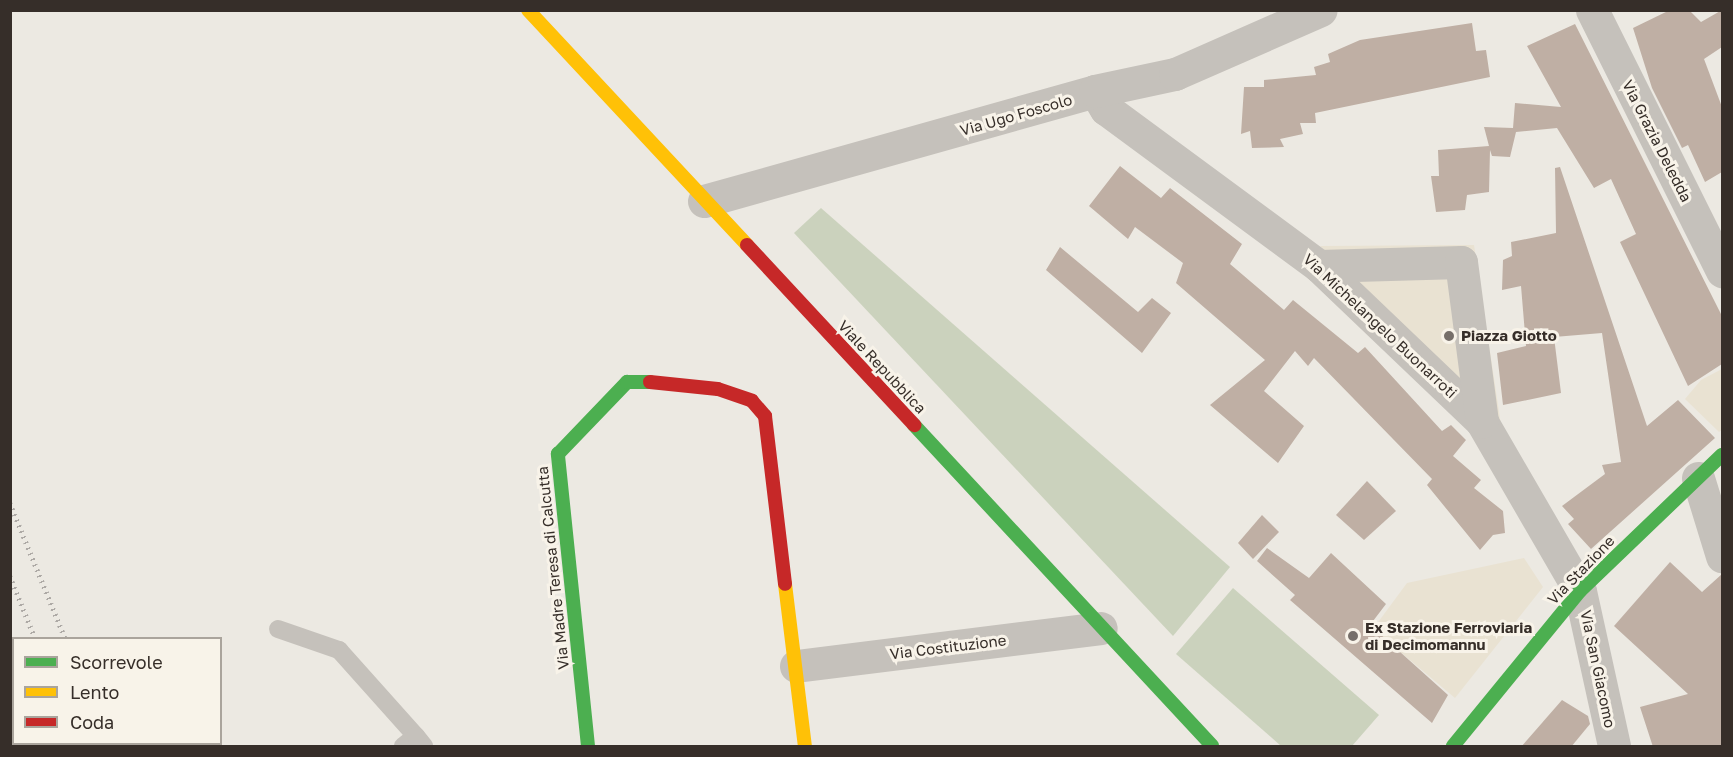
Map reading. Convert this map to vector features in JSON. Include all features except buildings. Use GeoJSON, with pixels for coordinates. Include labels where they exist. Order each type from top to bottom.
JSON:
{"type":"FeatureCollection","features":[{"type":"Feature","properties":{"kind":"main road","name":"Viale Repubblica"},"geometry":{"type":"LineString","coordinates":[[528,10],[1212,747]]}},
{"type":"Feature","properties":{"kind":"main road","name":"Via Madre Teresa di Calcutta"},"geometry":{"type":"LineString","coordinates":[[588,747],[558,453],[627,382],[718,389],[752,401],[765,416],[796,666]]}},
{"type":"Feature","properties":{"kind":"main road","name":"Via Stazione"},"geometry":{"type":"LineString","coordinates":[[1453,747],[1580,591],[1722,456]]}},
{"type":"Feature","properties":{"kind":"main road"},"geometry":{"type":"LineString","coordinates":[[796,666],[805,747]]}},
{"type":"Feature","properties":{"kind":"street","name":"Via Ugo Foscolo"},"geometry":{"type":"LineString","coordinates":[[704,201],[1095,91],[1175,74],[1321,10]]}},
{"type":"Feature","properties":{"kind":"street","name":"Via Grazia Deledda"},"geometry":{"type":"LineString","coordinates":[[1604,14],[1722,271]]}},
{"type":"Feature","properties":{"kind":"street","name":"Via Michelangelo Buonarroti"},"geometry":{"type":"LineString","coordinates":[[1095,91],[1106,109],[1319,266],[1482,422],[1580,591]]}},
{"type":"Feature","properties":{"kind":"street"},"geometry":{"type":"LineString","coordinates":[[1319,266],[1461,262],[1482,422]]}},
{"type":"Feature","properties":{"kind":"street"},"geometry":{"type":"LineString","coordinates":[[1698,477],[1722,556]]}},
{"type":"Feature","properties":{"kind":"street","name":"Via San Giacomo"},"geometry":{"type":"LineString","coordinates":[[1580,591],[1614,747]]}},
{"type":"Feature","properties":{"kind":"street","name":"Via Costituzione"},"geometry":{"type":"LineString","coordinates":[[796,666],[1101,628]]}},
{"type":"Feature","properties":{"kind":"lane"},"geometry":{"type":"LineString","coordinates":[[278,629],[339,650],[414,743]]}},
{"type":"Feature","properties":{"kind":"green space"},"geometry":{"type":"Polygon","coordinates":[[[821,208],[1230,567],[1173,636],[794,233],[821,208]]]}},
{"type":"Feature","properties":{"kind":"green space"},"geometry":{"type":"Polygon","coordinates":[[[1233,588],[1379,715],[1352,746],[1281,746],[1176,654],[1233,588]]]}},
{"type":"Feature","properties":{"kind":"shaded area","name":"Piazza Giotto"},"geometry":{"type":"Polygon","coordinates":[[[1474,245],[1501,425],[1320,246],[1474,245]]]}},
{"type":"Feature","properties":{"kind":"shaded area"},"geometry":{"type":"Polygon","coordinates":[[[1722,369],[1722,430],[1719,432],[1685,399],[1701,380],[1722,369]]]}},
{"type":"Feature","properties":{"kind":"shaded area"},"geometry":{"type":"Polygon","coordinates":[[[1524,558],[1543,587],[1455,698],[1373,629],[1407,583],[1524,558]]]}},
{"type":"Feature","properties":{"kind":"railway"},"geometry":{"type":"LineString","coordinates":[[10,503],[65,637]]}},
{"type":"Feature","properties":{"kind":"railway"},"geometry":{"type":"LineString","coordinates":[[10,576],[35,637]]}},
{"type":"Feature","properties":{"kind":"traffic: fast"},"geometry":{"type":"LineString","coordinates":[[588,746],[558,454],[627,382],[650,382]]}},
{"type":"Feature","properties":{"kind":"traffic: fast"},"geometry":{"type":"LineString","coordinates":[[914,425],[1212,746]]}},
{"type":"Feature","properties":{"kind":"traffic: fast"},"geometry":{"type":"LineString","coordinates":[[1453,746],[1580,591],[1722,455]]}},
{"type":"Feature","properties":{"kind":"traffic: slow"},"geometry":{"type":"LineString","coordinates":[[528,10],[747,245]]}},
{"type":"Feature","properties":{"kind":"traffic: slow"},"geometry":{"type":"LineString","coordinates":[[785,584],[805,746]]}},
{"type":"Feature","properties":{"kind":"traffic: jam"},"geometry":{"type":"LineString","coordinates":[[747,245],[914,425]]}},
{"type":"Feature","properties":{"kind":"traffic: jam"},"geometry":{"type":"LineString","coordinates":[[650,382],[718,389],[752,401],[765,416],[785,584]]}},
{"type":"Feature","properties":{"kind":"place","name":"Piazza Giotto"},"geometry":{"type":"Point","coordinates":[1449,336]}},
{"type":"Feature","properties":{"kind":"place","name":"Ex Stazione Ferroviaria di Decimomannu"},"geometry":{"type":"Point","coordinates":[1353,636]}}]}
